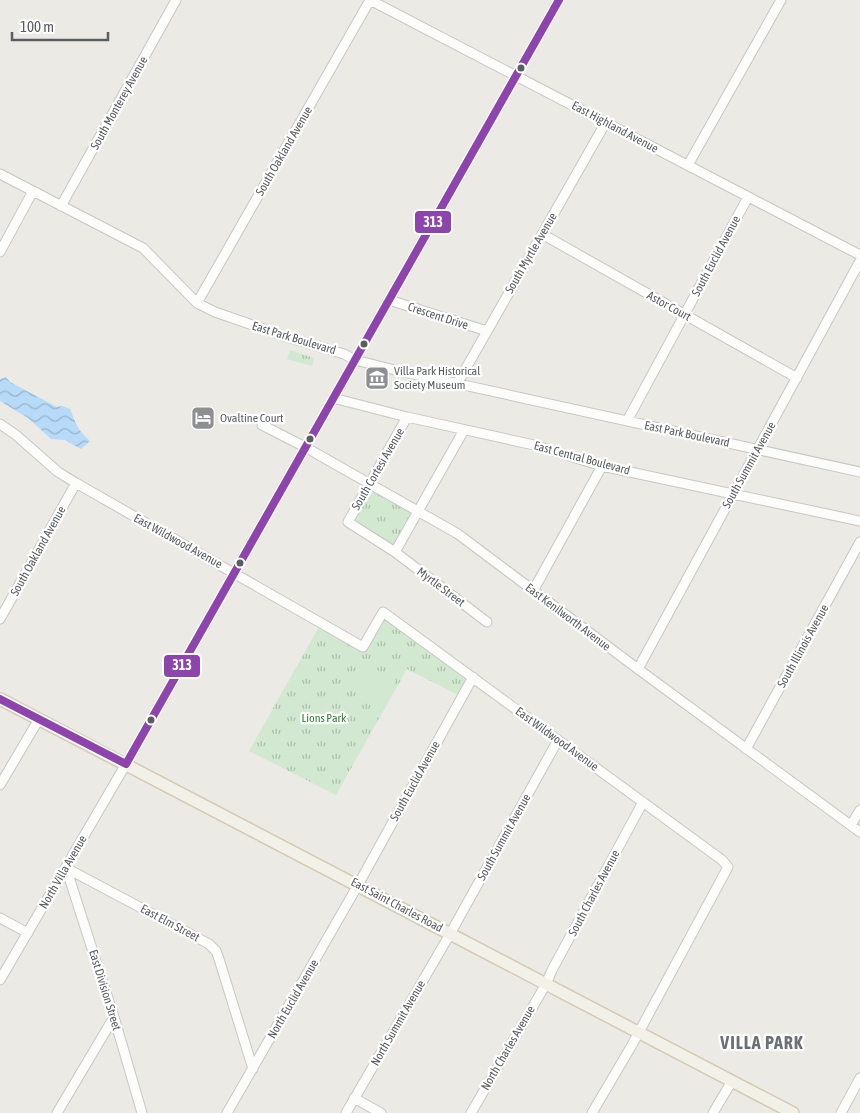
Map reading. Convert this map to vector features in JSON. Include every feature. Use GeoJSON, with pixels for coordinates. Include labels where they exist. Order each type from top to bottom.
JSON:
{"type":"FeatureCollection","features":[{"type":"Feature","properties":{"kind":"main road","name":"East Saint Charles Road"},"geometry":{"type":"LineString","coordinates":[[0,699],[793,1113]]}},
{"type":"Feature","properties":{"kind":"street","name":"South Monterey Avenue"},"geometry":{"type":"LineString","coordinates":[[61,206],[176,0]]}},
{"type":"Feature","properties":{"kind":"street","name":"East Highland Avenue"},"geometry":{"type":"LineString","coordinates":[[370,0],[860,255]]}},
{"type":"Feature","properties":{"kind":"street","name":"South Oakland Avenue"},"geometry":{"type":"LineString","coordinates":[[198,303],[370,0]]}},
{"type":"Feature","properties":{"kind":"street","name":"North Villa Avenue"},"geometry":{"type":"LineString","coordinates":[[0,980],[126,764],[559,0]]}},
{"type":"Feature","properties":{"kind":"street"},"geometry":{"type":"LineString","coordinates":[[688,165],[781,0]]}},
{"type":"Feature","properties":{"kind":"street","name":"South Myrtle Avenue"},"geometry":{"type":"LineString","coordinates":[[457,384],[606,122]]}},
{"type":"Feature","properties":{"kind":"street","name":"East Park Boulevard"},"geometry":{"type":"LineString","coordinates":[[0,174],[143,248],[198,303],[224,315],[344,354],[355,360],[860,472]]}},
{"type":"Feature","properties":{"kind":"street"},"geometry":{"type":"LineString","coordinates":[[0,252],[33,191]]}},
{"type":"Feature","properties":{"kind":"street","name":"South Euclid Avenue"},"geometry":{"type":"LineString","coordinates":[[627,421],[748,197]]}},
{"type":"Feature","properties":{"kind":"street","name":"Astor Court"},"geometry":{"type":"LineString","coordinates":[[542,234],[797,378]]}},
{"type":"Feature","properties":{"kind":"street","name":"South Summit Avenue"},"geometry":{"type":"LineString","coordinates":[[638,669],[860,262]]}},
{"type":"Feature","properties":{"kind":"street","name":"Crescent Drive"},"geometry":{"type":"LineString","coordinates":[[389,300],[487,331]]}},
{"type":"Feature","properties":{"kind":"street","name":"East Central Boulevard"},"geometry":{"type":"LineString","coordinates":[[333,398],[407,417],[534,445],[602,466],[860,521]]}},
{"type":"Feature","properties":{"kind":"street","name":"South Cortesi Avenue"},"geometry":{"type":"LineString","coordinates":[[348,522],[407,417]]}},
{"type":"Feature","properties":{"kind":"street","name":"East Wildwood Avenue"},"geometry":{"type":"LineString","coordinates":[[0,424],[16,434],[54,469],[76,483],[363,646],[383,612],[722,860],[728,867],[638,1032]]}},
{"type":"Feature","properties":{"kind":"street","name":"East Kenilworth Avenue"},"geometry":{"type":"LineString","coordinates":[[262,426],[305,447],[458,534],[860,832]]}},
{"type":"Feature","properties":{"kind":"street"},"geometry":{"type":"LineString","coordinates":[[396,552],[464,430]]}},
{"type":"Feature","properties":{"kind":"street"},"geometry":{"type":"LineString","coordinates":[[533,591],[602,466]]}},
{"type":"Feature","properties":{"kind":"street","name":"South Oakland Avenue"},"geometry":{"type":"LineString","coordinates":[[0,619],[76,483]]}},
{"type":"Feature","properties":{"kind":"street","name":"Myrtle Street"},"geometry":{"type":"LineString","coordinates":[[348,522],[396,552],[487,622]]}},
{"type":"Feature","properties":{"kind":"street","name":"South Illinois Avenue"},"geometry":{"type":"LineString","coordinates":[[746,749],[860,542]]}},
{"type":"Feature","properties":{"kind":"street","name":"South Euclid Avenue"},"geometry":{"type":"LineString","coordinates":[[358,885],[473,677]]}},
{"type":"Feature","properties":{"kind":"street"},"geometry":{"type":"LineString","coordinates":[[0,785],[39,719]]}},
{"type":"Feature","properties":{"kind":"street","name":"South Summit Avenue"},"geometry":{"type":"LineString","coordinates":[[450,934],[558,740]]}},
{"type":"Feature","properties":{"kind":"street","name":"South Charles Avenue"},"geometry":{"type":"LineString","coordinates":[[546,984],[643,802]]}},
{"type":"Feature","properties":{"kind":"street"},"geometry":{"type":"LineString","coordinates":[[851,825],[860,810]]}},
{"type":"Feature","properties":{"kind":"street","name":"East Division Street"},"geometry":{"type":"LineString","coordinates":[[66,868],[114,1017],[142,1113]]}},
{"type":"Feature","properties":{"kind":"street","name":"East Elm Street"},"geometry":{"type":"LineString","coordinates":[[66,868],[209,944],[216,951],[253,1068]]}},
{"type":"Feature","properties":{"kind":"street","name":"North Euclid Avenue"},"geometry":{"type":"LineString","coordinates":[[227,1113],[358,885]]}},
{"type":"Feature","properties":{"kind":"street"},"geometry":{"type":"LineString","coordinates":[[0,918],[28,933]]}},
{"type":"Feature","properties":{"kind":"street","name":"North Summit Avenue"},"geometry":{"type":"LineString","coordinates":[[346,1113],[450,934]]}},
{"type":"Feature","properties":{"kind":"street","name":"North Charles Avenue"},"geometry":{"type":"LineString","coordinates":[[471,1113],[546,984]]}},
{"type":"Feature","properties":{"kind":"street"},"geometry":{"type":"LineString","coordinates":[[57,1113],[114,1017]]}},
{"type":"Feature","properties":{"kind":"street"},"geometry":{"type":"LineString","coordinates":[[592,1113],[638,1032]]}},
{"type":"Feature","properties":{"kind":"street"},"geometry":{"type":"LineString","coordinates":[[841,1113],[860,1078]]}},
{"type":"Feature","properties":{"kind":"street"},"geometry":{"type":"LineString","coordinates":[[713,1113],[732,1081]]}},
{"type":"Feature","properties":{"kind":"street"},"geometry":{"type":"LineString","coordinates":[[354,1098],[381,1113]]}},
{"type":"Feature","properties":{"kind":"green space"},"geometry":{"type":"Polygon","coordinates":[[[290,350],[314,358],[312,366],[287,359],[290,350]]]}},
{"type":"Feature","properties":{"kind":"green space"},"geometry":{"type":"Polygon","coordinates":[[[371,486],[416,512],[395,549],[350,521],[371,486]]]}},
{"type":"Feature","properties":{"kind":"green space","name":"Lions Park"},"geometry":{"type":"Polygon","coordinates":[[[386,617],[469,678],[460,696],[407,669],[336,795],[249,751],[320,625],[365,651],[386,617]]]}},
{"type":"Feature","properties":{"kind":"green space"},"geometry":{"type":"Polygon","coordinates":[[[370,665],[382,673],[371,694],[358,687],[370,665]]]}},
{"type":"Feature","properties":{"kind":"green space"},"geometry":{"type":"Polygon","coordinates":[[[383,673],[396,680],[384,702],[371,694],[383,673]]]}},
{"type":"Feature","properties":{"kind":"water"},"geometry":{"type":"Polygon","coordinates":[[[6,377],[10,382],[57,407],[62,406],[70,409],[78,427],[90,441],[81,449],[65,440],[51,439],[28,418],[0,401],[0,379],[6,377]]]}},
{"type":"Feature","properties":{"kind":"transit line","name":"313"},"geometry":{"type":"LineString","coordinates":[[0,699],[126,764],[559,0]]}},
{"type":"Feature","properties":{"kind":"place","name":"Villa Park Historical Society Museum"},"geometry":{"type":"Point","coordinates":[377,378]}},
{"type":"Feature","properties":{"kind":"place","name":"Ovaltine Court"},"geometry":{"type":"Point","coordinates":[203,418]}},
{"type":"Feature","properties":{"kind":"district","name":"VILLA PARK"},"geometry":{"type":"Point","coordinates":[762,1042]}}]}
